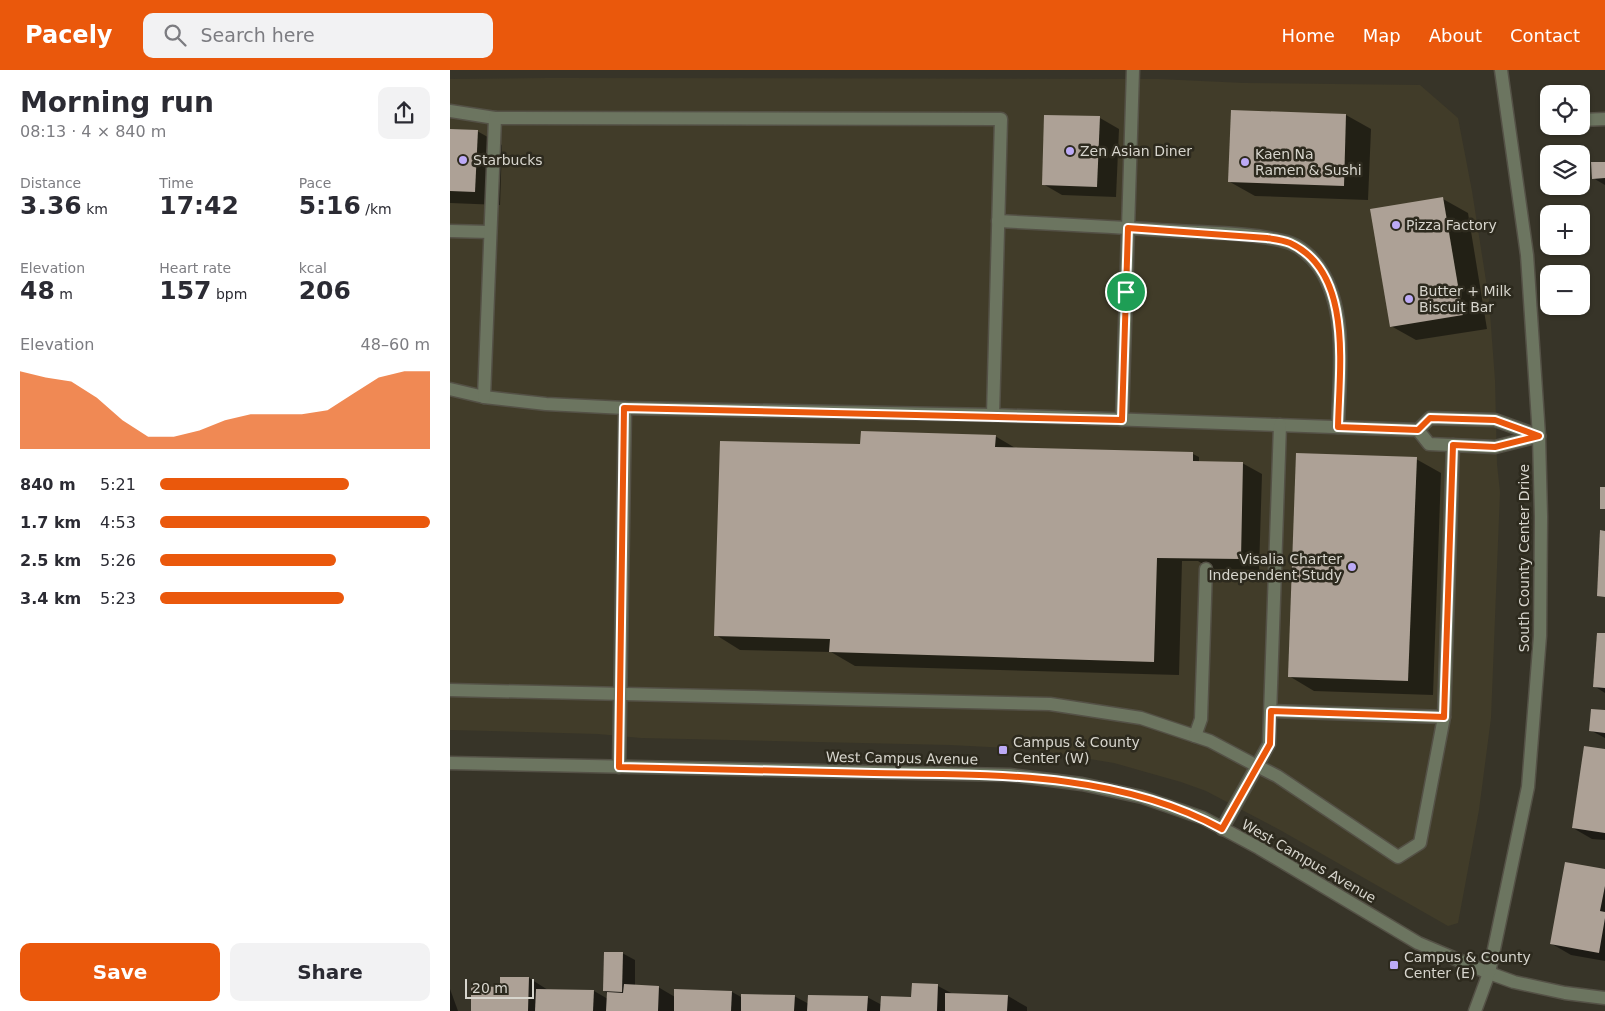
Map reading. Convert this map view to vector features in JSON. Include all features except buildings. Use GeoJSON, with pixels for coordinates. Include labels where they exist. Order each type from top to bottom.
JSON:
{"type":"FeatureCollection","features":[{"type":"Feature","properties":{"kind":"street"},"geometry":{"type":"LineString","coordinates":[[1122,420],[1133,70]]}},
{"type":"Feature","properties":{"kind":"street","name":"South County Center Drive"},"geometry":{"type":"LineString","coordinates":[[1475,1011],[1489,973],[1528,787],[1540,636],[1541,517],[1539,436],[1528,255],[1501,70]]}},
{"type":"Feature","properties":{"kind":"street"},"geometry":{"type":"LineString","coordinates":[[450,111],[494,118],[1001,120],[993,416]]}},
{"type":"Feature","properties":{"kind":"street"},"geometry":{"type":"LineString","coordinates":[[484,397],[494,118]]}},
{"type":"Feature","properties":{"kind":"street"},"geometry":{"type":"LineString","coordinates":[[1590,120],[1605,119]]}},
{"type":"Feature","properties":{"kind":"street"},"geometry":{"type":"LineString","coordinates":[[998,221],[1267,238],[1289,242],[1307,253],[1322,273],[1337,308],[1339,335],[1338,427]]}},
{"type":"Feature","properties":{"kind":"street"},"geometry":{"type":"LineString","coordinates":[[450,231],[490,232]]}},
{"type":"Feature","properties":{"kind":"street"},"geometry":{"type":"LineString","coordinates":[[450,389],[484,397],[546,404],[624,408],[993,416],[1418,430],[1430,418],[1495,420],[1539,436]]}},
{"type":"Feature","properties":{"kind":"street"},"geometry":{"type":"LineString","coordinates":[[619,767],[624,408]]}},
{"type":"Feature","properties":{"kind":"street"},"geometry":{"type":"LineString","coordinates":[[1222,829],[1270,744],[1280,425]]}},
{"type":"Feature","properties":{"kind":"street"},"geometry":{"type":"LineString","coordinates":[[1418,430],[1429,444],[1495,447],[1539,436]]}},
{"type":"Feature","properties":{"kind":"street"},"geometry":{"type":"LineString","coordinates":[[450,690],[1050,704],[1141,718],[1210,741],[1277,776],[1398,857],[1420,843],[1444,717],[1453,445]]}},
{"type":"Feature","properties":{"kind":"street"},"geometry":{"type":"LineString","coordinates":[[1195,736],[1201,719],[1206,568]]}},
{"type":"Feature","properties":{"kind":"street"},"geometry":{"type":"LineString","coordinates":[[1271,711],[1444,717]]}},
{"type":"Feature","properties":{"kind":"street","name":"West Campus Avenue"},"geometry":{"type":"LineString","coordinates":[[450,763],[1010,775],[1082,784],[1142,797],[1203,818],[1259,848],[1418,943],[1489,973],[1514,982],[1564,993],[1605,998]]}},
{"type":"Feature","properties":{"kind":"shaded area"},"geometry":{"type":"Polygon","coordinates":[[[450,79],[1159,79],[1244,83],[1420,85],[1458,118],[1472,191],[1489,300],[1500,492],[1491,718],[1479,810],[1458,923],[1448,926],[1280,830],[1206,791],[1114,763],[1030,749],[950,745],[641,738],[598,734],[450,730],[450,79]]]}},
{"type":"Feature","properties":{"kind":"place","name":"Zen Asian Diner"},"geometry":{"type":"Point","coordinates":[1070,151]}},
{"type":"Feature","properties":{"kind":"place","name":"Starbucks"},"geometry":{"type":"Point","coordinates":[463,160]}},
{"type":"Feature","properties":{"kind":"place","name":"Kaen Na Ramen & Sushi"},"geometry":{"type":"Point","coordinates":[1245,162]}},
{"type":"Feature","properties":{"kind":"place","name":"Pizza Factory"},"geometry":{"type":"Point","coordinates":[1396,225]}},
{"type":"Feature","properties":{"kind":"place","name":"Butter + Milk Biscuit Bar"},"geometry":{"type":"Point","coordinates":[1409,299]}},
{"type":"Feature","properties":{"kind":"place","name":"Visalia Charter Independent Study"},"geometry":{"type":"Point","coordinates":[1352,567]}},
{"type":"Feature","properties":{"kind":"place","name":"Campus & County Center (W)"},"geometry":{"type":"Point","coordinates":[1003,750]}},
{"type":"Feature","properties":{"kind":"place","name":"Campus & County Center (E)"},"geometry":{"type":"Point","coordinates":[1394,965]}},
{"type":"Feature","properties":{"kind":"route"},"geometry":{"type":"LineString","coordinates":[[1128,228],[1255,236],[1289,242],[1307,253],[1319,266],[1337,308],[1339,335],[1338,427],[1418,430],[1430,418],[1495,420],[1539,436],[1495,447],[1453,445],[1444,717],[1271,711],[1270,744],[1222,829],[1203,818],[1142,797],[1082,784],[1010,775],[619,767],[624,408],[1122,420],[1126,292],[1128,228]]}}]}
